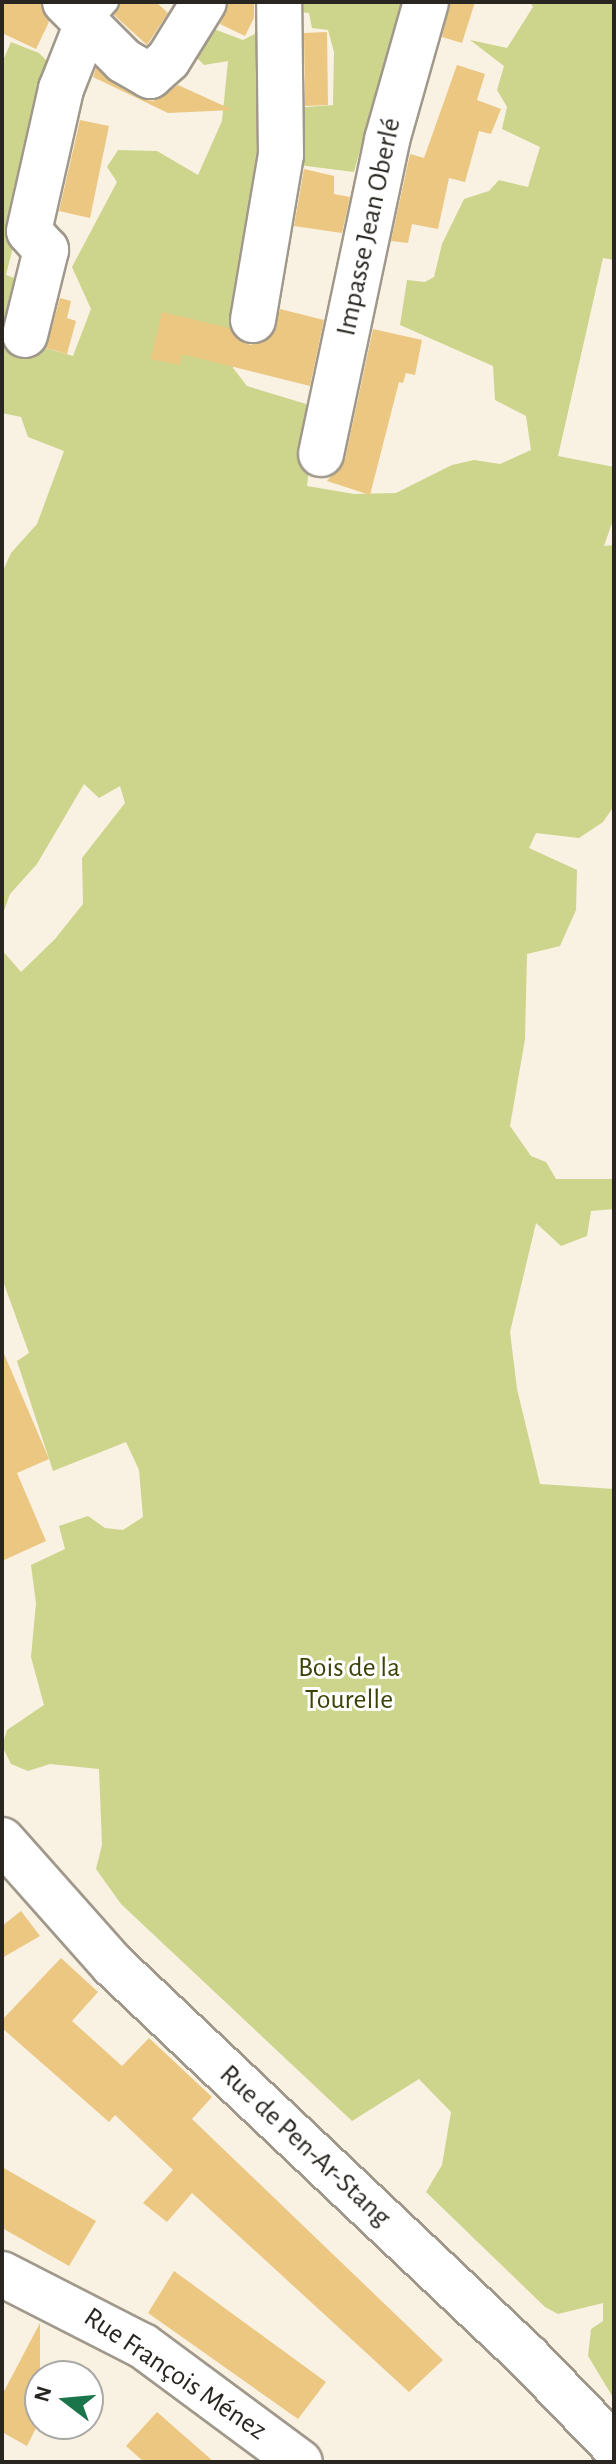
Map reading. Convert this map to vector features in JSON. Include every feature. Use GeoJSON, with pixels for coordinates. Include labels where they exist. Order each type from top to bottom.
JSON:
{"type":"FeatureCollection","features":[{"type":"Feature","properties":{"kind":"street"},"geometry":{"type":"LineString","coordinates":[[86,10],[141,73],[157,74],[204,2]]}},
{"type":"Feature","properties":{"kind":"street"},"geometry":{"type":"LineString","coordinates":[[253,320],[281,155],[279,2]]}},
{"type":"Feature","properties":{"kind":"street","name":"Impasse Jean Oberlé"},"geometry":{"type":"LineString","coordinates":[[321,454],[387,140],[426,2]]}},
{"type":"Feature","properties":{"kind":"street"},"geometry":{"type":"LineString","coordinates":[[25,335],[46,250],[29,231],[61,89],[86,10]]}},
{"type":"Feature","properties":{"kind":"street","name":"Rue de Pen-Ar-Stang"},"geometry":{"type":"LineString","coordinates":[[2,1840],[113,1965],[528,2357],[614,2446]]}},
{"type":"Feature","properties":{"kind":"street","name":"Rue François Ménez"},"geometry":{"type":"LineString","coordinates":[[2,2274],[143,2346],[300,2462]]}},
{"type":"Feature","properties":{"kind":"green space","name":"Bois de la Tourelle"},"geometry":{"type":"Polygon","coordinates":[[[290,2],[401,2],[354,172],[291,164],[265,190],[233,368],[247,386],[306,404],[315,416],[307,486],[354,494],[396,493],[452,465],[474,460],[500,464],[531,450],[526,416],[495,400],[493,366],[400,325],[407,280],[425,282],[434,277],[442,244],[464,199],[489,191],[499,180],[528,187],[540,147],[502,129],[507,107],[497,90],[504,66],[470,40],[507,48],[533,7],[530,2],[614,2],[614,260],[603,258],[558,456],[614,467],[614,517],[604,546],[614,545],[614,806],[603,822],[579,838],[536,833],[529,848],[577,870],[576,910],[560,946],[527,954],[525,1039],[510,1126],[531,1156],[546,1162],[556,1179],[614,1179],[614,1209],[591,1211],[587,1236],[561,1246],[536,1223],[510,1332],[517,1389],[540,1484],[614,1489],[614,2399],[588,2356],[591,2329],[603,2321],[603,2303],[558,2314],[545,2307],[426,2192],[442,2165],[451,2112],[419,2079],[352,2121],[121,1904],[96,1869],[102,1845],[99,1769],[50,1764],[28,1771],[11,1764],[2,1746],[7,1730],[44,1705],[31,1657],[36,1603],[31,1565],[65,1549],[59,1526],[88,1516],[105,1528],[123,1530],[143,1517],[139,1470],[126,1442],[53,1471],[17,1361],[29,1353],[4,1284],[2,950],[21,972],[55,939],[83,904],[82,858],[125,803],[120,786],[99,798],[84,784],[37,864],[10,894],[2,916],[2,573],[11,553],[37,524],[64,451],[28,437],[21,417],[2,413],[2,63],[11,42],[39,53],[46,60],[52,90],[6,275],[28,283],[18,340],[73,356],[91,309],[72,267],[117,182],[107,167],[118,150],[157,151],[198,175],[222,121],[228,61],[204,65],[196,57],[196,44],[206,26],[243,40],[266,28],[281,109],[333,105],[334,52],[328,30],[312,28],[309,13],[291,11],[290,2]]]}},
{"type":"Feature","properties":{"kind":"building"},"geometry":{"type":"Polygon","coordinates":[[[2,2],[41,2],[49,22],[36,49],[2,33],[2,2]]]}},
{"type":"Feature","properties":{"kind":"building"},"geometry":{"type":"Polygon","coordinates":[[[121,2],[156,2],[168,13],[147,45],[114,15],[121,2]]]}},
{"type":"Feature","properties":{"kind":"building"},"geometry":{"type":"Polygon","coordinates":[[[229,2],[254,2],[254,18],[245,36],[220,24],[229,2]]]}},
{"type":"Feature","properties":{"kind":"building"},"geometry":{"type":"Polygon","coordinates":[[[450,2],[475,2],[462,43],[442,37],[450,2]]]}},
{"type":"Feature","properties":{"kind":"building"},"geometry":{"type":"Polygon","coordinates":[[[327,32],[328,105],[305,106],[304,33],[327,32]]]}},
{"type":"Feature","properties":{"kind":"building"},"geometry":{"type":"Polygon","coordinates":[[[457,65],[485,74],[477,100],[501,109],[491,134],[479,131],[465,182],[449,178],[438,229],[412,224],[408,243],[391,241],[410,154],[424,158],[457,65]]]}},
{"type":"Feature","properties":{"kind":"building"},"geometry":{"type":"Polygon","coordinates":[[[96,68],[138,98],[153,101],[178,85],[233,110],[168,113],[93,77],[96,68]]]}},
{"type":"Feature","properties":{"kind":"building"},"geometry":{"type":"Polygon","coordinates":[[[80,120],[109,126],[90,218],[59,211],[80,120]]]}},
{"type":"Feature","properties":{"kind":"building"},"geometry":{"type":"Polygon","coordinates":[[[304,169],[334,176],[334,194],[350,197],[342,233],[294,226],[304,169]]]}},
{"type":"Feature","properties":{"kind":"building"},"geometry":{"type":"Polygon","coordinates":[[[60,298],[71,301],[67,318],[76,321],[67,354],[46,348],[60,298]]]}},
{"type":"Feature","properties":{"kind":"building"},"geometry":{"type":"Polygon","coordinates":[[[280,309],[324,320],[310,386],[182,354],[180,365],[151,359],[162,312],[229,328],[250,345],[272,336],[280,309]]]}},
{"type":"Feature","properties":{"kind":"building"},"geometry":{"type":"Polygon","coordinates":[[[373,329],[422,340],[415,375],[406,373],[403,383],[399,382],[370,495],[327,481],[345,459],[373,329]]]}},
{"type":"Feature","properties":{"kind":"building"},"geometry":{"type":"Polygon","coordinates":[[[2,1349],[49,1459],[17,1473],[46,1541],[2,1561],[2,1349]]]}},
{"type":"Feature","properties":{"kind":"building"},"geometry":{"type":"Polygon","coordinates":[[[21,1911],[40,1936],[2,1958],[2,1926],[21,1911]]]}},
{"type":"Feature","properties":{"kind":"building"},"geometry":{"type":"Polygon","coordinates":[[[61,1958],[98,1992],[72,2021],[122,2066],[149,2038],[212,2097],[192,2119],[443,2360],[409,2392],[192,2193],[167,2222],[143,2203],[173,2170],[115,2115],[109,2122],[2,2028],[2,2020],[61,1958]]]}},
{"type":"Feature","properties":{"kind":"building"},"geometry":{"type":"Polygon","coordinates":[[[2,2167],[96,2221],[69,2266],[2,2228],[2,2167]]]}},
{"type":"Feature","properties":{"kind":"building"},"geometry":{"type":"Polygon","coordinates":[[[174,2271],[326,2382],[298,2419],[148,2313],[174,2271]]]}},
{"type":"Feature","properties":{"kind":"building"},"geometry":{"type":"Polygon","coordinates":[[[40,2323],[40,2360],[24,2360],[24,2440],[30,2440],[27,2446],[2,2432],[2,2395],[40,2323]]]}},
{"type":"Feature","properties":{"kind":"building"},"geometry":{"type":"Polygon","coordinates":[[[157,2412],[214,2462],[144,2462],[126,2446],[157,2412]]]}}]}
